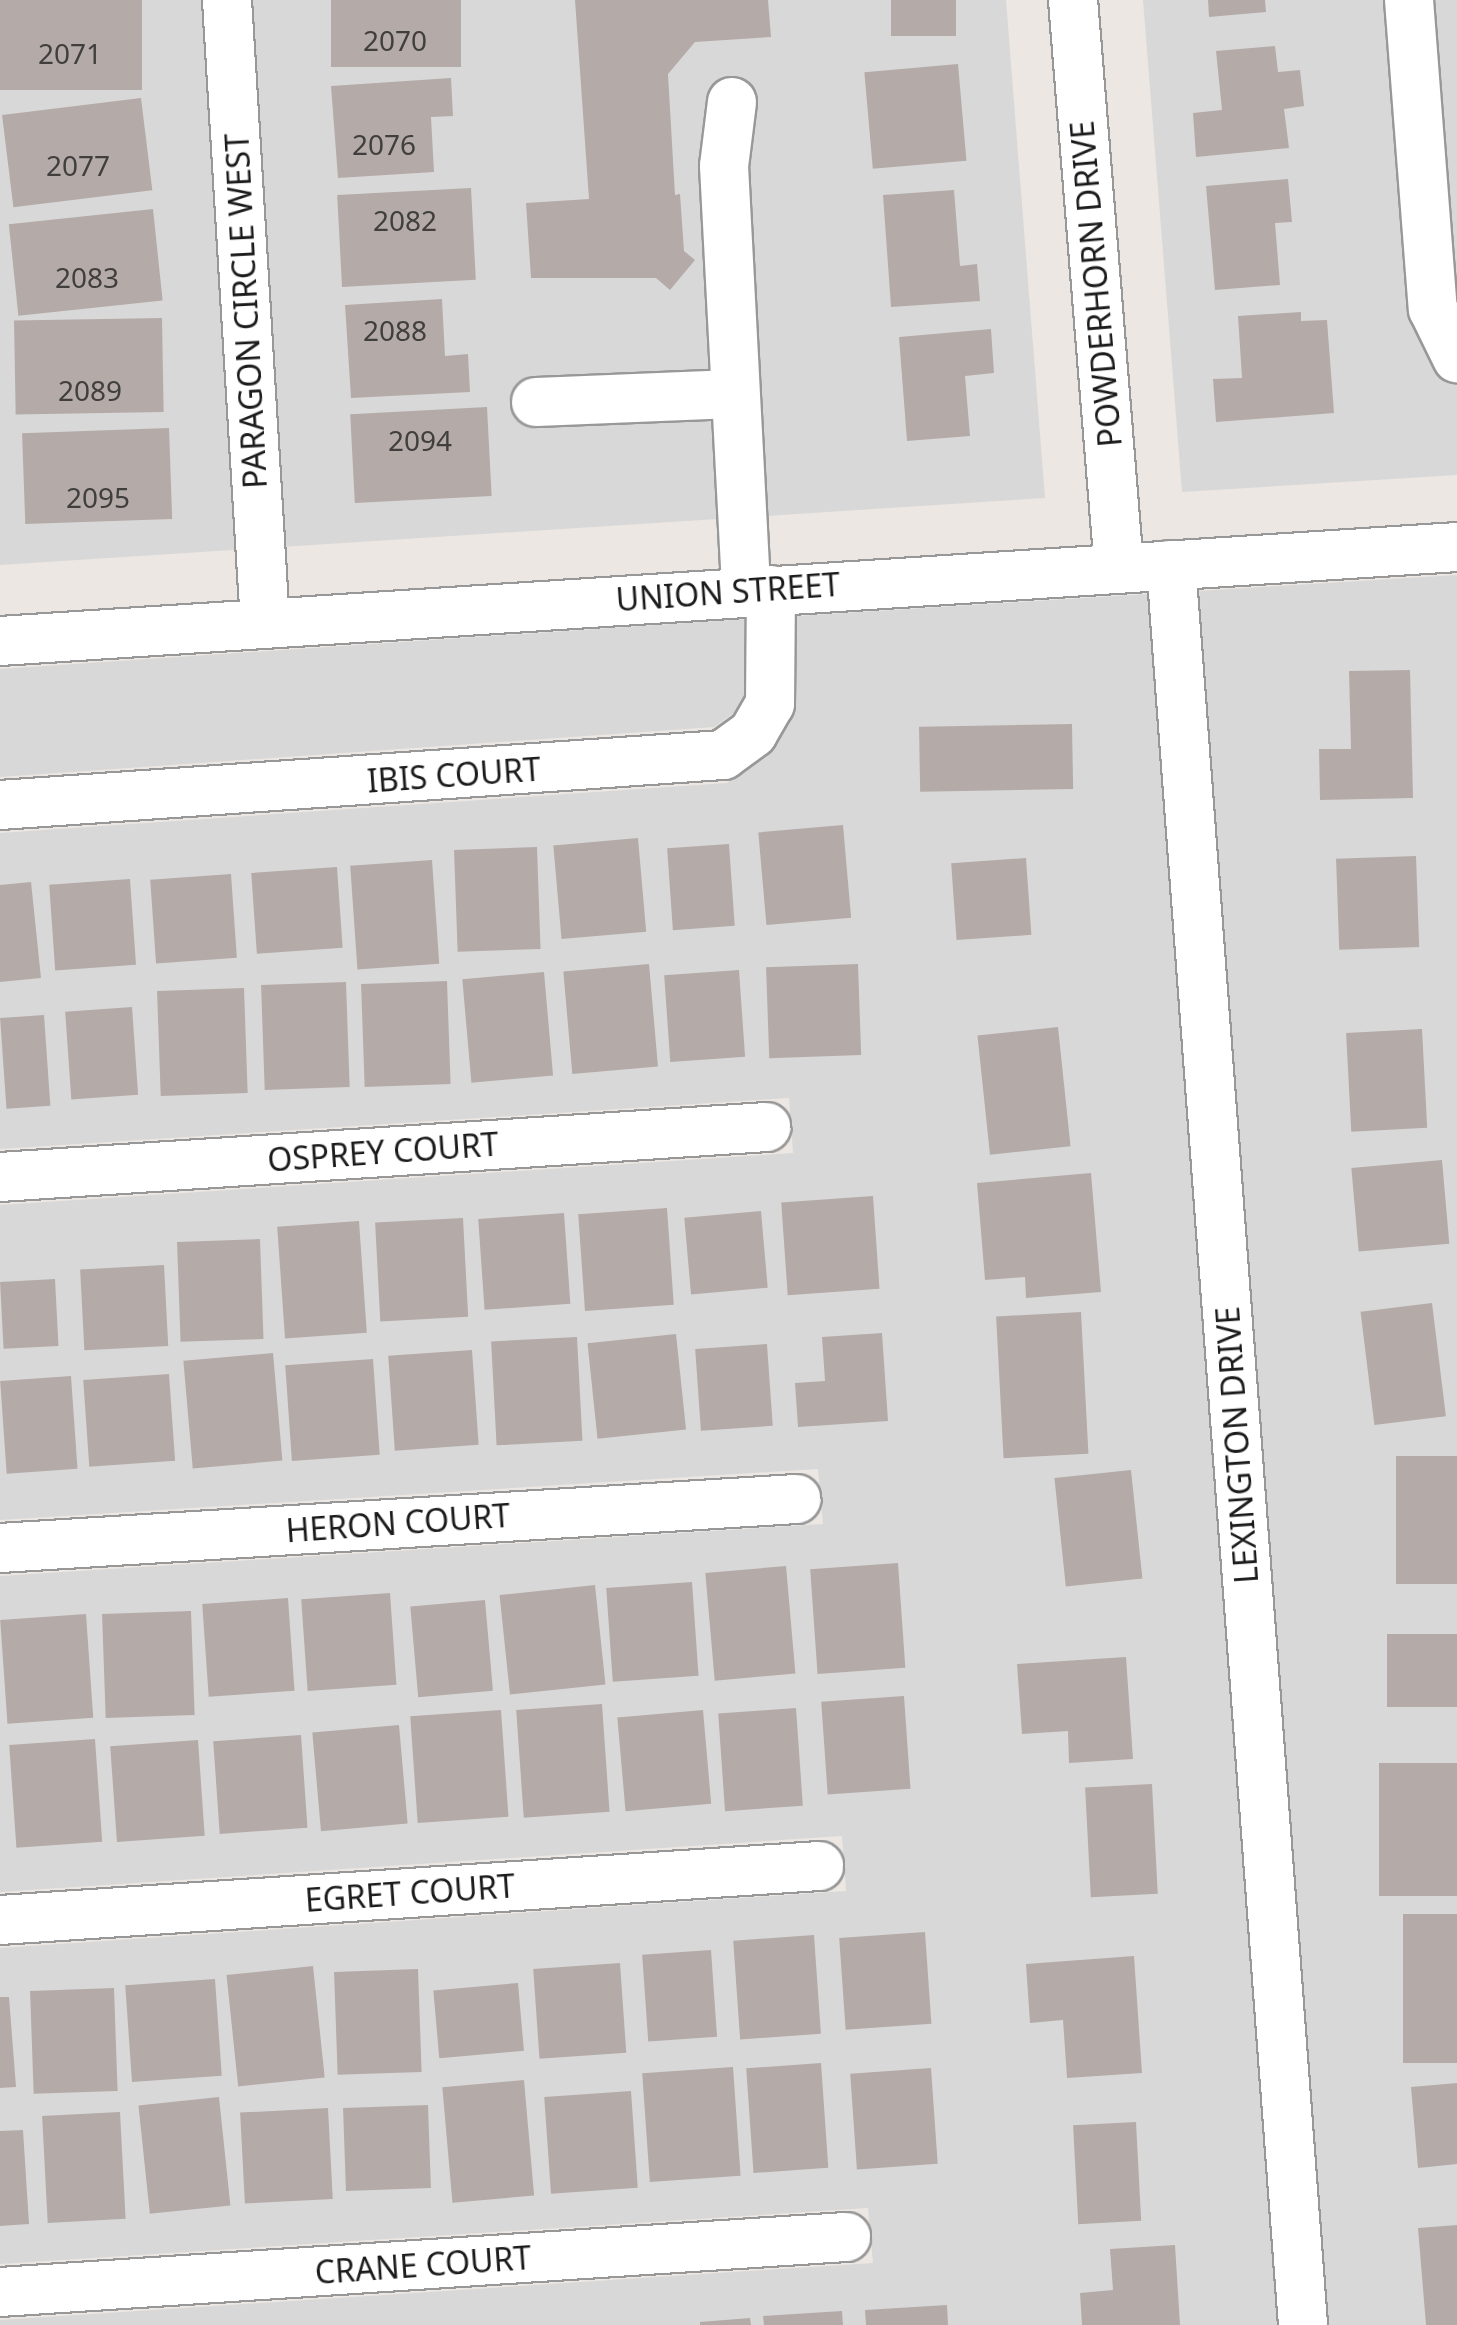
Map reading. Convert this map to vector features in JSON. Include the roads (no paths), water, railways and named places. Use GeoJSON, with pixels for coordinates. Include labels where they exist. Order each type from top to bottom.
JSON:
{"type":"FeatureCollection","features":[{"type":"Feature","properties":{"kind":"street","name":"PARAGON CIRCLE WEST"},"geometry":{"type":"LineString","coordinates":[[226,0],[264,622]]}},
{"type":"Feature","properties":{"kind":"street","name":"POWDERHORN DRIVE"},"geometry":{"type":"LineString","coordinates":[[1073,0],[1119,568]]}},
{"type":"Feature","properties":{"kind":"street"},"geometry":{"type":"LineString","coordinates":[[1410,0],[1433,309],[1457,358]]}},
{"type":"Feature","properties":{"kind":"street","name":"IBIS COURT"},"geometry":{"type":"LineString","coordinates":[[0,805],[723,755],[753,733],[770,704],[734,394],[724,166],[732,102]]}},
{"type":"Feature","properties":{"kind":"street"},"geometry":{"type":"LineString","coordinates":[[536,402],[734,394]]}},
{"type":"Feature","properties":{"kind":"street","name":"UNION STREET"},"geometry":{"type":"LineString","coordinates":[[0,640],[1457,547]]}},
{"type":"Feature","properties":{"kind":"street","name":"LEXINGTON DRIVE"},"geometry":{"type":"LineString","coordinates":[[1171,565],[1302,2325]]}},
{"type":"Feature","properties":{"kind":"street","name":"OSPREY COURT"},"geometry":{"type":"LineString","coordinates":[[0,1176],[766,1127]]}},
{"type":"Feature","properties":{"kind":"street","name":"HERON COURT"},"geometry":{"type":"LineString","coordinates":[[0,1548],[796,1499]]}},
{"type":"Feature","properties":{"kind":"street","name":"EGRET COURT"},"geometry":{"type":"LineString","coordinates":[[0,1920],[820,1866]]}},
{"type":"Feature","properties":{"kind":"street","name":"CRANE COURT"},"geometry":{"type":"LineString","coordinates":[[0,2292],[846,2238]]}}]}
